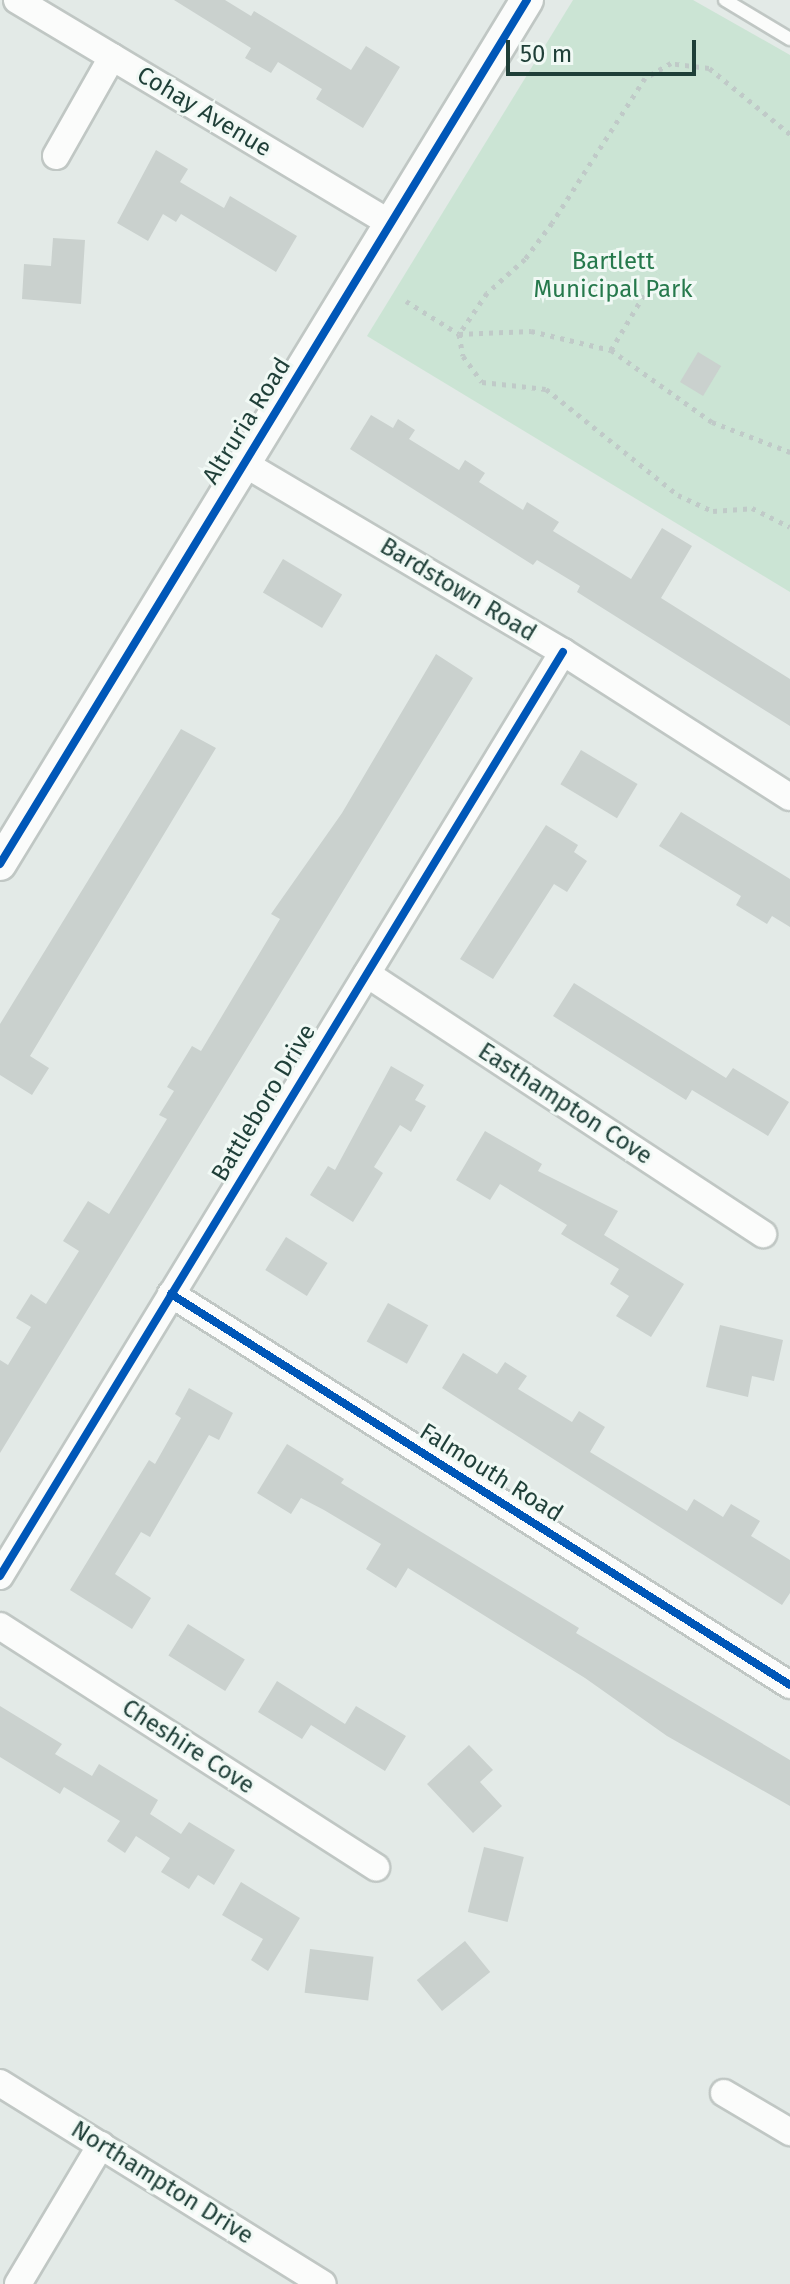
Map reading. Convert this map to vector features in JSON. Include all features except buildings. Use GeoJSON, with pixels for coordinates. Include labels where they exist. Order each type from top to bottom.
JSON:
{"type":"FeatureCollection","features":[{"type":"Feature","properties":{"kind":"street","name":"Cohay Avenue"},"geometry":{"type":"LineString","coordinates":[[17,0],[391,224]]}},
{"type":"Feature","properties":{"kind":"street","name":"Altruria Road"},"geometry":{"type":"LineString","coordinates":[[0,864],[527,0]]}},
{"type":"Feature","properties":{"kind":"street"},"geometry":{"type":"LineString","coordinates":[[56,156],[112,57]]}},
{"type":"Feature","properties":{"kind":"street","name":"Bardstown Road"},"geometry":{"type":"LineString","coordinates":[[245,464],[563,652],[790,797]]}},
{"type":"Feature","properties":{"kind":"street","name":"Battleboro Drive"},"geometry":{"type":"LineString","coordinates":[[0,1576],[563,652]]}},
{"type":"Feature","properties":{"kind":"street","name":"Easthampton Cove"},"geometry":{"type":"LineString","coordinates":[[367,974],[763,1234]]}},
{"type":"Feature","properties":{"kind":"street","name":"Falmouth Road"},"geometry":{"type":"LineString","coordinates":[[171,1294],[790,1685]]}},
{"type":"Feature","properties":{"kind":"street","name":"Cheshire Cove"},"geometry":{"type":"LineString","coordinates":[[0,1626],[376,1867]]}},
{"type":"Feature","properties":{"kind":"street","name":"Northampton Drive"},"geometry":{"type":"LineString","coordinates":[[0,2083],[323,2284]]}},
{"type":"Feature","properties":{"kind":"street"},"geometry":{"type":"LineString","coordinates":[[724,2093],[790,2132]]}},
{"type":"Feature","properties":{"kind":"street"},"geometry":{"type":"LineString","coordinates":[[18,2284],[101,2145]]}},
{"type":"Feature","properties":{"kind":"lane"},"geometry":{"type":"LineString","coordinates":[[725,0],[790,39]]}},
{"type":"Feature","properties":{"kind":"path"},"geometry":{"type":"LineString","coordinates":[[790,134],[709,68],[671,63],[645,78],[552,223],[525,259],[487,293],[459,334],[463,356],[482,382],[546,389],[678,495],[713,511],[752,508],[790,527]]}},
{"type":"Feature","properties":{"kind":"path"},"geometry":{"type":"LineString","coordinates":[[611,350],[657,273]]}},
{"type":"Feature","properties":{"kind":"path"},"geometry":{"type":"LineString","coordinates":[[406,301],[459,334],[531,331],[611,350],[712,422],[790,452]]}},
{"type":"Feature","properties":{"kind":"green space","name":"Bartlett Municipal Park"},"geometry":{"type":"Polygon","coordinates":[[[573,0],[693,0],[790,55],[790,592],[367,336],[573,0]]]}},
{"type":"Feature","properties":{"kind":"cycle path"},"geometry":{"type":"LineString","coordinates":[[0,864],[527,0]]}},
{"type":"Feature","properties":{"kind":"cycle path"},"geometry":{"type":"LineString","coordinates":[[0,1576],[563,652]]}},
{"type":"Feature","properties":{"kind":"cycle path"},"geometry":{"type":"LineString","coordinates":[[171,1294],[790,1685]]}}]}
